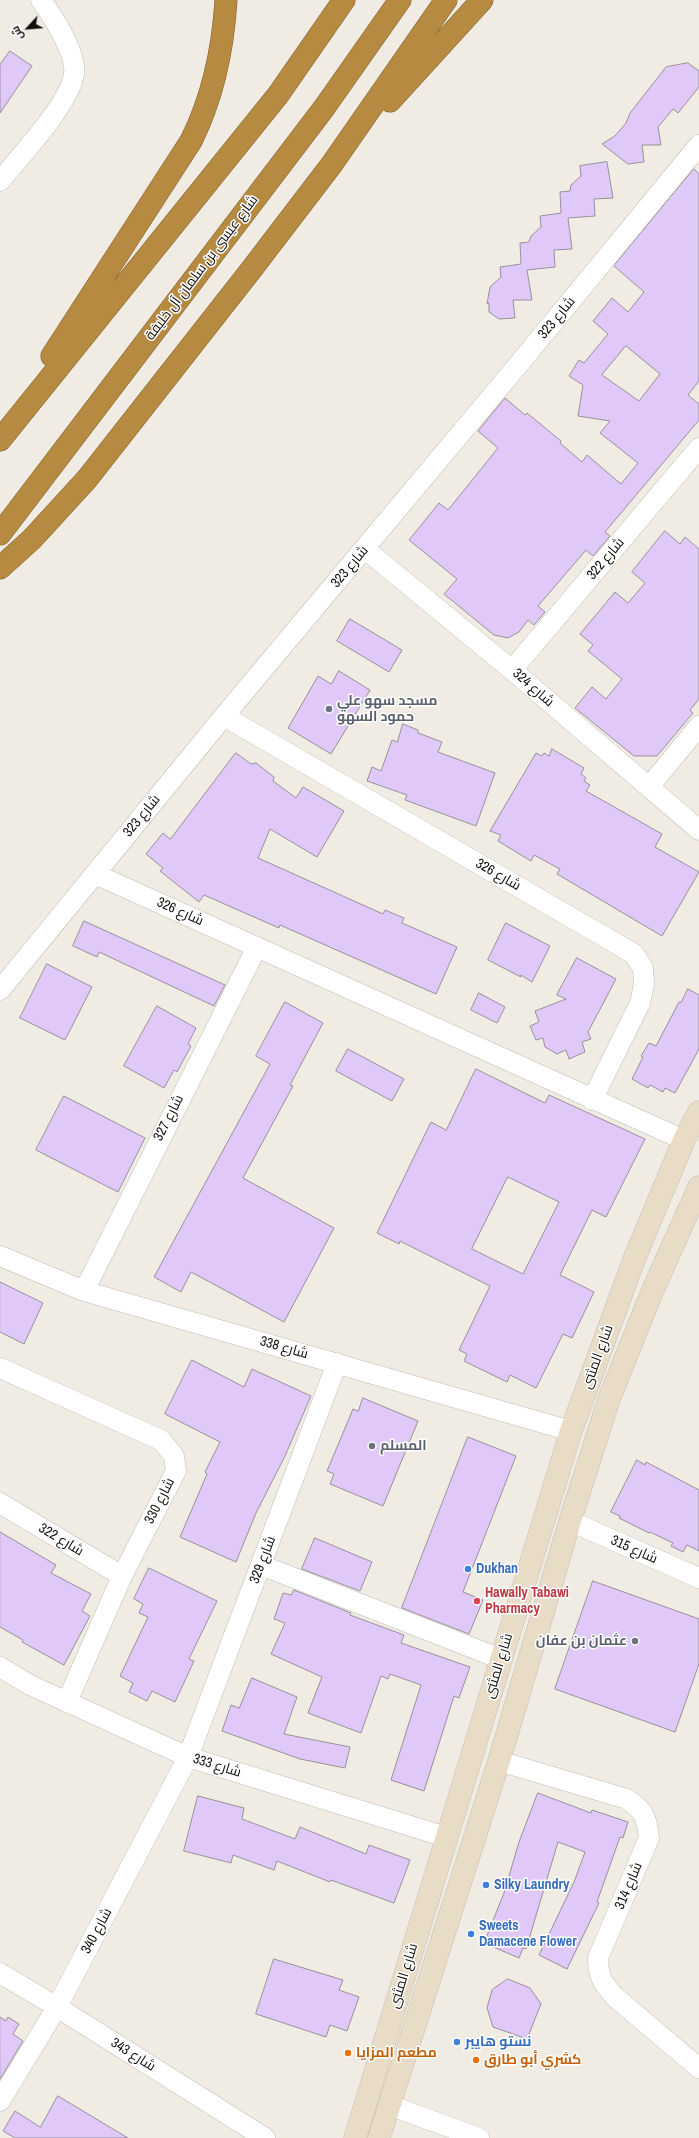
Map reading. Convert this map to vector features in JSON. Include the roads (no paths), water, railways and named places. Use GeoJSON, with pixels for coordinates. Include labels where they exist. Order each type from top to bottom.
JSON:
{"type":"FeatureCollection","features":[{"type":"Feature","properties":{"kind":"highway"},"geometry":{"type":"LineString","coordinates":[[3,437],[54,352],[201,122],[215,75],[222,43],[226,0]]}},
{"type":"Feature","properties":{"kind":"highway"},"geometry":{"type":"LineString","coordinates":[[3,437],[278,95],[344,0]]}},
{"type":"Feature","properties":{"kind":"highway","name":"شارع عيسى بن سلمان آل خليفة"},"geometry":{"type":"LineString","coordinates":[[0,534],[324,108],[400,0]]}},
{"type":"Feature","properties":{"kind":"highway"},"geometry":{"type":"LineString","coordinates":[[0,568],[32,540],[87,479],[332,164],[446,0]]}},
{"type":"Feature","properties":{"kind":"highway"},"geometry":{"type":"LineString","coordinates":[[332,164],[482,0]]}},
{"type":"Feature","properties":{"kind":"street"},"geometry":{"type":"LineString","coordinates":[[0,181],[64,101],[74,73],[70,49],[41,0]]}},
{"type":"Feature","properties":{"kind":"street","name":"شارع 323"},"geometry":{"type":"LineString","coordinates":[[0,990],[224,716],[365,549],[699,145]]}},
{"type":"Feature","properties":{"kind":"street","name":"شارع 322"},"geometry":{"type":"LineString","coordinates":[[512,670],[699,448]]}},
{"type":"Feature","properties":{"kind":"street","name":"شارع 324"},"geometry":{"type":"LineString","coordinates":[[365,549],[512,670],[699,830]]}},
{"type":"Feature","properties":{"kind":"street","name":"شارع 326"},"geometry":{"type":"LineString","coordinates":[[224,716],[634,954],[643,968],[644,984],[640,1003],[592,1100]]}},
{"type":"Feature","properties":{"kind":"street"},"geometry":{"type":"LineString","coordinates":[[649,786],[699,726]]}},
{"type":"Feature","properties":{"kind":"street","name":"شارع 326"},"geometry":{"type":"LineString","coordinates":[[95,874],[592,1100],[684,1140]]}},
{"type":"Feature","properties":{"kind":"street","name":"شارع 327"},"geometry":{"type":"LineString","coordinates":[[84,1291],[257,947]]}},
{"type":"Feature","properties":{"kind":"street","name":"شارع المثنى"},"geometry":{"type":"LineString","coordinates":[[355,2138],[571,1431],[635,1257],[684,1140],[699,1112]]}},
{"type":"Feature","properties":{"kind":"street","name":"شارع المثنى"},"geometry":{"type":"LineString","coordinates":[[379,2138],[498,1761],[570,1521],[609,1399],[652,1292],[699,1187]]}},
{"type":"Feature","properties":{"kind":"street","name":"شارع 338"},"geometry":{"type":"LineString","coordinates":[[0,1256],[84,1291],[571,1431]]}},
{"type":"Feature","properties":{"kind":"street","name":"شارع 329"},"geometry":{"type":"LineString","coordinates":[[188,1757],[337,1363]]}},
{"type":"Feature","properties":{"kind":"street","name":"شارع 330"},"geometry":{"type":"LineString","coordinates":[[0,1368],[161,1440],[174,1456],[176,1471],[122,1576],[68,1702]]}},
{"type":"Feature","properties":{"kind":"street","name":"شارع 322"},"geometry":{"type":"LineString","coordinates":[[0,1504],[122,1576]]}},
{"type":"Feature","properties":{"kind":"street","name":"شارع 315"},"geometry":{"type":"LineString","coordinates":[[570,1521],[699,1578]]}},
{"type":"Feature","properties":{"kind":"street"},"geometry":{"type":"LineString","coordinates":[[261,1565],[501,1659]]}},
{"type":"Feature","properties":{"kind":"street","name":"شارع 333"},"geometry":{"type":"LineString","coordinates":[[0,1667],[30,1686],[188,1757],[446,1837]]}},
{"type":"Feature","properties":{"kind":"street","name":"شارع 340"},"geometry":{"type":"LineString","coordinates":[[0,2101],[57,2006],[188,1757]]}},
{"type":"Feature","properties":{"kind":"street","name":"شارع 314"},"geometry":{"type":"LineString","coordinates":[[498,1761],[627,1799],[640,1808],[647,1821],[649,1838],[598,1958],[598,1973],[603,1985],[615,1997],[699,2068]]}},
{"type":"Feature","properties":{"kind":"street","name":"شارع 343"},"geometry":{"type":"LineString","coordinates":[[0,1973],[57,2006],[265,2138]]}},
{"type":"Feature","properties":{"kind":"street"},"geometry":{"type":"LineString","coordinates":[[389,2106],[479,2138]]}},
{"type":"Feature","properties":{"kind":"place","name":"مسجد سهو علي حمود السهو"},"geometry":{"type":"Point","coordinates":[329,709]}},
{"type":"Feature","properties":{"kind":"place","name":"المسلم"},"geometry":{"type":"Point","coordinates":[372,1446]}},
{"type":"Feature","properties":{"kind":"place","name":"Dukhan"},"geometry":{"type":"Point","coordinates":[468,1569]}},
{"type":"Feature","properties":{"kind":"place","name":"Hawally Tabawi Pharmacy"},"geometry":{"type":"Point","coordinates":[477,1601]}},
{"type":"Feature","properties":{"kind":"place","name":"عثمان بن عفان"},"geometry":{"type":"Point","coordinates":[635,1641]}},
{"type":"Feature","properties":{"kind":"place","name":"Silky Laundry"},"geometry":{"type":"Point","coordinates":[486,1885]}},
{"type":"Feature","properties":{"kind":"place","name":"Sweets Damacene Flower"},"geometry":{"type":"Point","coordinates":[471,1934]}},
{"type":"Feature","properties":{"kind":"place","name":"نستو هايبر"},"geometry":{"type":"Point","coordinates":[457,2042]}},
{"type":"Feature","properties":{"kind":"place","name":"مطعم المزايا"},"geometry":{"type":"Point","coordinates":[348,2053]}},
{"type":"Feature","properties":{"kind":"place","name":"كشري أبو طارق"},"geometry":{"type":"Point","coordinates":[476,2060]}}]}
